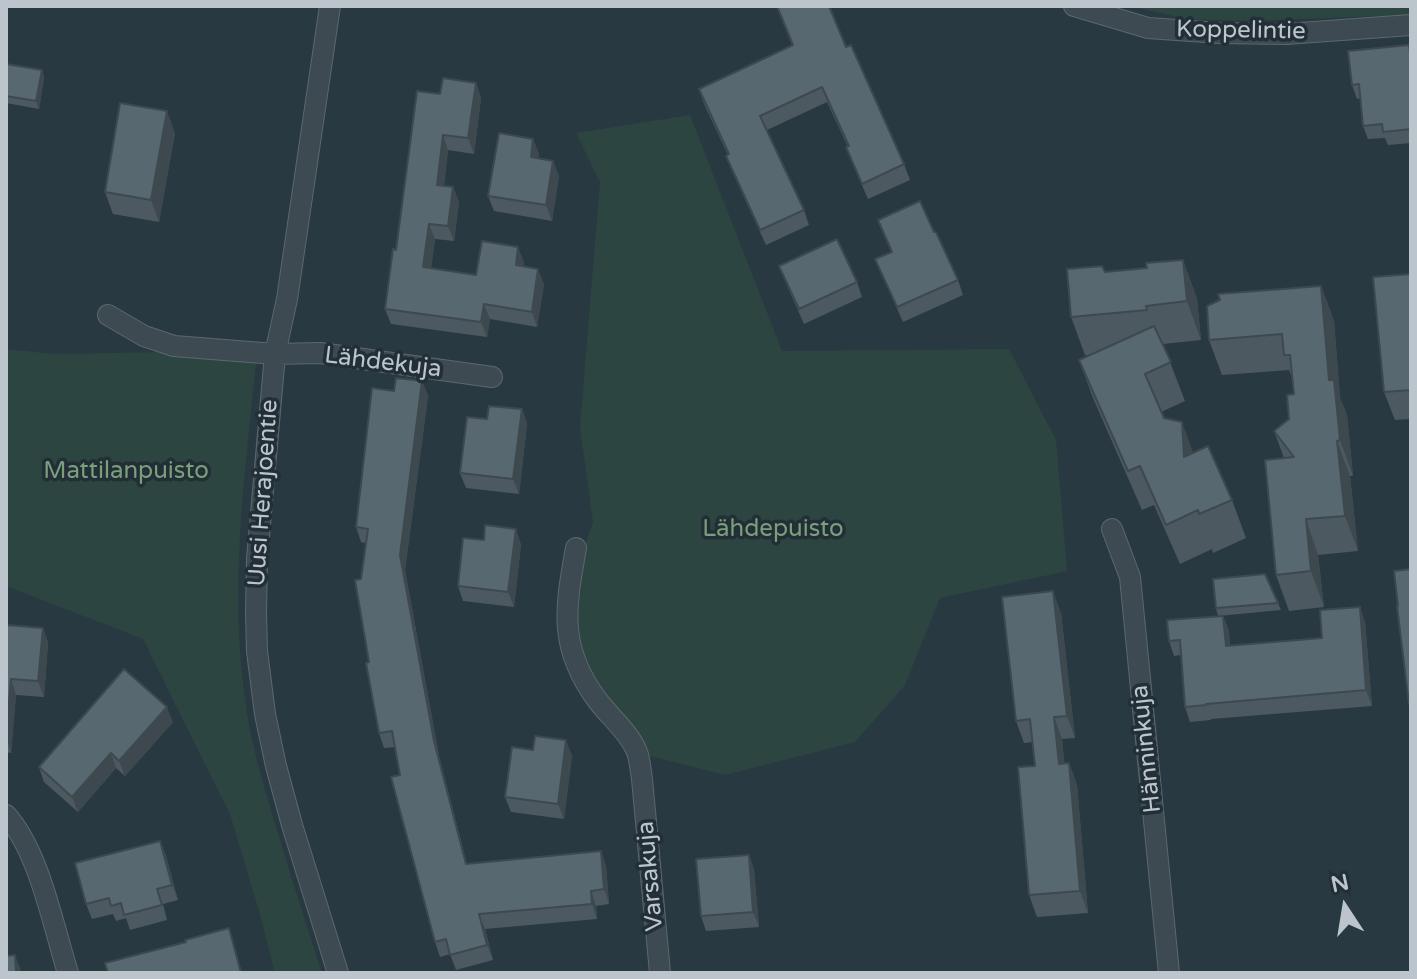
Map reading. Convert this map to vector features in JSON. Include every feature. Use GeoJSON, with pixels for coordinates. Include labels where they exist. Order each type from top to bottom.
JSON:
{"type":"FeatureCollection","features":[{"type":"Feature","properties":{"kind":"street","name":"Uusi Herajoentie"},"geometry":{"type":"LineString","coordinates":[[330,6],[287,299],[275,354],[257,559],[257,651],[276,766],[338,973]]}},
{"type":"Feature","properties":{"kind":"street","name":"Koppelintie"},"geometry":{"type":"LineString","coordinates":[[1074,6],[1148,28],[1220,33],[1286,34],[1411,25]]}},
{"type":"Feature","properties":{"kind":"street","name":"Lähdekuja"},"geometry":{"type":"LineString","coordinates":[[108,315],[144,336],[174,346],[275,354],[320,353],[492,377]]}},
{"type":"Feature","properties":{"kind":"street","name":"Hänninkuja"},"geometry":{"type":"LineString","coordinates":[[1112,529],[1130,577],[1169,973]]}},
{"type":"Feature","properties":{"kind":"street","name":"Varsakuja"},"geometry":{"type":"LineString","coordinates":[[576,548],[567,599],[569,644],[579,671],[596,699],[631,740],[638,753],[660,973]]}},
{"type":"Feature","properties":{"kind":"street"},"geometry":{"type":"LineString","coordinates":[[6,815],[24,839],[35,865],[68,973]]}},
{"type":"Feature","properties":{"kind":"green space"},"geometry":{"type":"Polygon","coordinates":[[[1129,6],[1411,6],[1411,15],[1246,21],[1187,19],[1129,6]]]}},
{"type":"Feature","properties":{"kind":"green space","name":"Lähdepuisto"},"geometry":{"type":"Polygon","coordinates":[[[690,115],[782,351],[1009,349],[1056,440],[1067,571],[940,598],[905,685],[855,742],[725,775],[638,753],[596,699],[567,599],[593,522],[580,427],[600,182],[576,133],[690,115]]]}},
{"type":"Feature","properties":{"kind":"green space","name":"Mattilanpuisto"},"geometry":{"type":"Polygon","coordinates":[[[6,349],[53,354],[174,352],[256,363],[239,568],[238,609],[244,691],[262,781],[322,973],[275,973],[230,814],[143,639],[6,586],[6,349]]]}},
{"type":"Feature","properties":{"kind":"building"},"geometry":{"type":"Polygon","coordinates":[[[777,6],[829,6],[846,47],[851,45],[904,164],[862,184],[846,147],[849,146],[822,87],[760,116],[804,210],[760,230],[699,89],[793,45],[777,6]]]}},
{"type":"Feature","properties":{"kind":"building"},"geometry":{"type":"Polygon","coordinates":[[[1409,45],[1411,129],[1383,132],[1382,124],[1363,126],[1359,84],[1352,85],[1348,51],[1409,45]]]}},
{"type":"Feature","properties":{"kind":"building"},"geometry":{"type":"Polygon","coordinates":[[[6,64],[42,70],[36,101],[6,96],[6,64]]]}},
{"type":"Feature","properties":{"kind":"building"},"geometry":{"type":"Polygon","coordinates":[[[443,78],[476,83],[468,138],[443,135],[437,185],[453,187],[448,226],[429,224],[423,267],[476,275],[482,241],[518,247],[516,265],[538,269],[532,312],[484,304],[481,322],[385,309],[417,91],[440,94],[443,78]]]}},
{"type":"Feature","properties":{"kind":"building"},"geometry":{"type":"Polygon","coordinates":[[[120,103],[167,111],[151,200],[105,192],[120,103]]]}},
{"type":"Feature","properties":{"kind":"building"},"geometry":{"type":"Polygon","coordinates":[[[499,133],[533,139],[531,157],[553,161],[546,205],[488,196],[499,133]]]}},
{"type":"Feature","properties":{"kind":"building"},"geometry":{"type":"Polygon","coordinates":[[[920,201],[958,280],[897,307],[875,259],[892,252],[878,220],[920,201]]]}},
{"type":"Feature","properties":{"kind":"building"},"geometry":{"type":"Polygon","coordinates":[[[837,239],[857,282],[799,309],[779,266],[837,239]]]}},
{"type":"Feature","properties":{"kind":"building"},"geometry":{"type":"Polygon","coordinates":[[[1183,260],[1187,301],[1146,306],[1147,310],[1071,317],[1067,269],[1102,266],[1105,272],[1147,268],[1146,263],[1183,260]]]}},
{"type":"Feature","properties":{"kind":"building"},"geometry":{"type":"Polygon","coordinates":[[[1411,274],[1411,390],[1384,392],[1373,277],[1411,274]]]}},
{"type":"Feature","properties":{"kind":"building"},"geometry":{"type":"Polygon","coordinates":[[[1321,286],[1329,380],[1334,380],[1345,516],[1306,519],[1311,571],[1276,575],[1265,460],[1294,457],[1274,431],[1289,419],[1287,395],[1294,394],[1290,355],[1284,355],[1282,334],[1209,340],[1207,306],[1220,300],[1218,294],[1321,286]]]}},
{"type":"Feature","properties":{"kind":"building"},"geometry":{"type":"Polygon","coordinates":[[[1154,326],[1171,362],[1145,374],[1164,418],[1182,422],[1184,457],[1208,446],[1232,500],[1199,514],[1198,510],[1166,525],[1140,466],[1128,471],[1079,360],[1154,326]]]}},
{"type":"Feature","properties":{"kind":"building"},"geometry":{"type":"Polygon","coordinates":[[[396,378],[422,381],[400,555],[434,741],[466,864],[601,851],[604,889],[591,891],[592,904],[479,914],[487,945],[450,955],[446,939],[435,942],[391,777],[400,775],[392,731],[379,733],[355,580],[361,579],[368,529],[356,527],[372,388],[394,391],[396,378]]]}},
{"type":"Feature","properties":{"kind":"building"},"geometry":{"type":"Polygon","coordinates":[[[489,406],[522,409],[513,479],[460,473],[467,417],[487,419],[489,406]]]}},
{"type":"Feature","properties":{"kind":"building"},"geometry":{"type":"Polygon","coordinates":[[[485,525],[516,529],[508,592],[458,586],[463,538],[484,540],[485,525]]]}},
{"type":"Feature","properties":{"kind":"building"},"geometry":{"type":"Polygon","coordinates":[[[1411,569],[1411,703],[1409,704],[1394,571],[1411,569]]]}},
{"type":"Feature","properties":{"kind":"building"},"geometry":{"type":"Polygon","coordinates":[[[1265,574],[1278,603],[1216,608],[1213,579],[1265,574]]]}},
{"type":"Feature","properties":{"kind":"building"},"geometry":{"type":"Polygon","coordinates":[[[1053,591],[1067,716],[1054,717],[1059,764],[1069,763],[1080,891],[1029,895],[1018,767],[1035,766],[1030,719],[1016,721],[1002,597],[1053,591]]]}},
{"type":"Feature","properties":{"kind":"building"},"geometry":{"type":"Polygon","coordinates":[[[1360,607],[1366,690],[1185,707],[1180,640],[1169,641],[1167,620],[1223,616],[1226,646],[1322,638],[1320,610],[1360,607]]]}},
{"type":"Feature","properties":{"kind":"building"},"geometry":{"type":"Polygon","coordinates":[[[6,625],[43,628],[38,681],[11,679],[6,736],[6,625]]]}},
{"type":"Feature","properties":{"kind":"building"},"geometry":{"type":"Polygon","coordinates":[[[124,669],[167,707],[119,761],[111,753],[72,797],[39,767],[124,669]]]}},
{"type":"Feature","properties":{"kind":"building"},"geometry":{"type":"Polygon","coordinates":[[[535,736],[566,740],[558,804],[505,797],[512,747],[533,750],[535,736]]]}},
{"type":"Feature","properties":{"kind":"building"},"geometry":{"type":"Polygon","coordinates":[[[160,841],[172,885],[157,889],[162,905],[124,915],[121,903],[111,906],[109,898],[86,904],[75,863],[160,841]]]}},
{"type":"Feature","properties":{"kind":"building"},"geometry":{"type":"Polygon","coordinates":[[[749,855],[753,912],[701,916],[696,859],[749,855]]]}},
{"type":"Feature","properties":{"kind":"building"},"geometry":{"type":"Polygon","coordinates":[[[229,928],[241,973],[108,973],[105,963],[229,928]]]}},
{"type":"Feature","properties":{"kind":"building"},"geometry":{"type":"Polygon","coordinates":[[[15,955],[16,973],[6,973],[6,956],[15,955]]]}}]}
